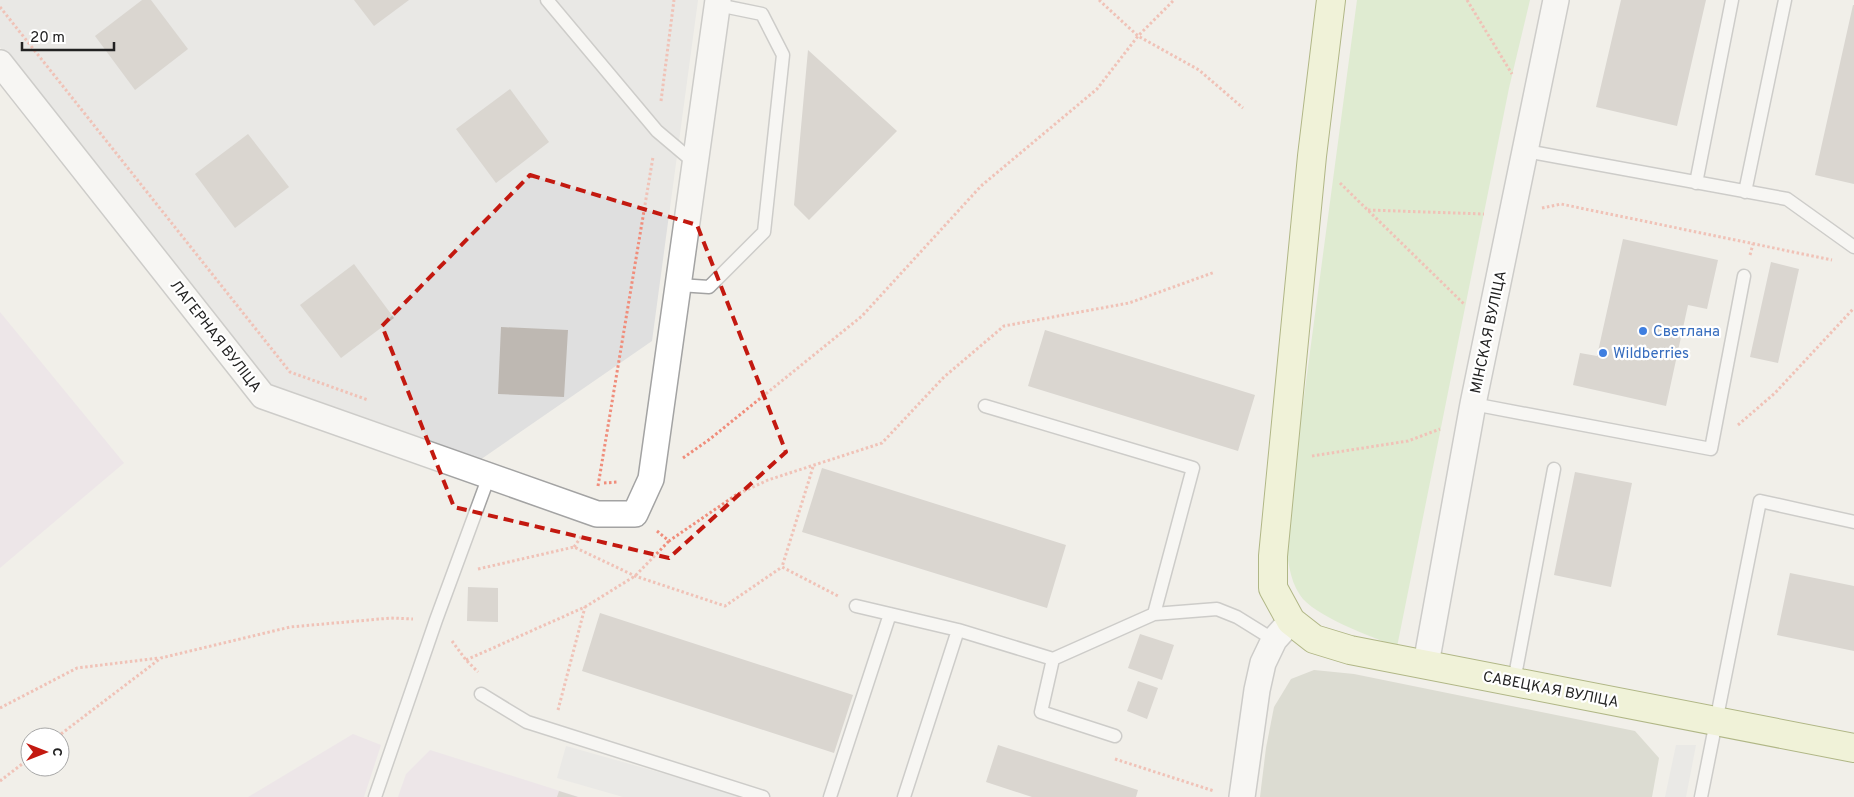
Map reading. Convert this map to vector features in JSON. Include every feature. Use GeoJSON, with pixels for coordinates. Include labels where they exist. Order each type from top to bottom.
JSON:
{"type":"FeatureCollection","features":[{"type":"Feature","properties":{"kind":"main road"},"geometry":{"type":"LineString","coordinates":[[1283,460],[1312,156],[1331,0]]}},
{"type":"Feature","properties":{"kind":"main road","name":"САВЕЦКАЯ ВУЛІЦА"},"geometry":{"type":"LineString","coordinates":[[1283,460],[1273,556],[1273,588],[1283,630],[1350,650],[1854,748]]}},
{"type":"Feature","properties":{"kind":"street","name":"МІНСКАЯ ВУЛІЦА"},"geometry":{"type":"LineString","coordinates":[[1426,664],[1472,411],[1556,0]]}},
{"type":"Feature","properties":{"kind":"street"},"geometry":{"type":"LineString","coordinates":[[635,514],[651,480],[718,2]]}},
{"type":"Feature","properties":{"kind":"street","name":"ЛАГЕРНАЯ ВУЛІЦА"},"geometry":{"type":"LineString","coordinates":[[0,63],[263,396],[596,514],[635,514]]}},
{"type":"Feature","properties":{"kind":"street"},"geometry":{"type":"LineString","coordinates":[[1242,797],[1256,690],[1263,663],[1283,630]]}},
{"type":"Feature","properties":{"kind":"lane"},"geometry":{"type":"LineString","coordinates":[[547,0],[657,131],[696,164]]}},
{"type":"Feature","properties":{"kind":"lane"},"geometry":{"type":"LineString","coordinates":[[1696,183],[1732,0]]}},
{"type":"Feature","properties":{"kind":"lane"},"geometry":{"type":"LineString","coordinates":[[1745,192],[1785,0]]}},
{"type":"Feature","properties":{"kind":"lane"},"geometry":{"type":"LineString","coordinates":[[679,285],[709,287],[764,232],[783,55],[762,14],[718,2]]}},
{"type":"Feature","properties":{"kind":"lane"},"geometry":{"type":"LineString","coordinates":[[1526,151],[1787,200],[1854,247]]}},
{"type":"Feature","properties":{"kind":"lane"},"geometry":{"type":"LineString","coordinates":[[1472,411],[1711,449],[1744,276]]}},
{"type":"Feature","properties":{"kind":"lane"},"geometry":{"type":"LineString","coordinates":[[985,406],[1193,468],[1154,614]]}},
{"type":"Feature","properties":{"kind":"lane"},"geometry":{"type":"LineString","coordinates":[[1514,681],[1554,469]]}},
{"type":"Feature","properties":{"kind":"lane"},"geometry":{"type":"LineString","coordinates":[[375,797],[436,620],[489,476]]}},
{"type":"Feature","properties":{"kind":"lane"},"geometry":{"type":"LineString","coordinates":[[1701,797],[1760,502],[1854,522]]}},
{"type":"Feature","properties":{"kind":"lane"},"geometry":{"type":"LineString","coordinates":[[856,606],[958,630],[1053,659],[1154,614],[1217,609],[1237,617],[1283,630]]}},
{"type":"Feature","properties":{"kind":"lane"},"geometry":{"type":"LineString","coordinates":[[830,797],[890,614]]}},
{"type":"Feature","properties":{"kind":"lane"},"geometry":{"type":"LineString","coordinates":[[904,797],[958,630]]}},
{"type":"Feature","properties":{"kind":"lane"},"geometry":{"type":"LineString","coordinates":[[1053,659],[1041,712],[1115,736]]}},
{"type":"Feature","properties":{"kind":"lane"},"geometry":{"type":"LineString","coordinates":[[481,694],[528,722],[763,797]]}},
{"type":"Feature","properties":{"kind":"path"},"geometry":{"type":"LineString","coordinates":[[596,514],[598,484],[657,131],[674,0]]}},
{"type":"Feature","properties":{"kind":"path"},"geometry":{"type":"LineString","coordinates":[[1099,0],[1138,36],[1199,70],[1243,108]]}},
{"type":"Feature","properties":{"kind":"path"},"geometry":{"type":"LineString","coordinates":[[598,484],[651,480],[710,439],[862,316],[981,186],[1097,89],[1138,36],[1174,0]]}},
{"type":"Feature","properties":{"kind":"path"},"geometry":{"type":"LineString","coordinates":[[1467,0],[1534,111]]}},
{"type":"Feature","properties":{"kind":"path"},"geometry":{"type":"LineString","coordinates":[[0,7],[290,372],[374,402]]}},
{"type":"Feature","properties":{"kind":"path"},"geometry":{"type":"LineString","coordinates":[[1312,156],[1489,328]]}},
{"type":"Feature","properties":{"kind":"path"},"geometry":{"type":"LineString","coordinates":[[1368,210],[1512,215],[1562,204],[1836,261]]}},
{"type":"Feature","properties":{"kind":"path"},"geometry":{"type":"LineString","coordinates":[[466,660],[585,607],[635,576],[669,541],[736,495],[768,480],[882,443],[944,377],[1004,326],[1129,302],[1215,272]]}},
{"type":"Feature","properties":{"kind":"path"},"geometry":{"type":"LineString","coordinates":[[1711,449],[1775,393],[1854,308]]}},
{"type":"Feature","properties":{"kind":"path"},"geometry":{"type":"LineString","coordinates":[[1283,460],[1408,441],[1472,411]]}},
{"type":"Feature","properties":{"kind":"path"},"geometry":{"type":"LineString","coordinates":[[454,575],[574,547],[635,576],[725,606],[782,568],[814,466]]}},
{"type":"Feature","properties":{"kind":"path"},"geometry":{"type":"LineString","coordinates":[[635,514],[669,541]]}},
{"type":"Feature","properties":{"kind":"path"},"geometry":{"type":"LineString","coordinates":[[782,568],[856,606]]}},
{"type":"Feature","properties":{"kind":"path"},"geometry":{"type":"LineString","coordinates":[[556,718],[585,607]]}},
{"type":"Feature","properties":{"kind":"path"},"geometry":{"type":"LineString","coordinates":[[0,708],[77,668],[161,658],[290,628],[391,618],[436,620],[466,660],[480,674]]}},
{"type":"Feature","properties":{"kind":"path"},"geometry":{"type":"LineString","coordinates":[[70,727],[161,658]]}},
{"type":"Feature","properties":{"kind":"path"},"geometry":{"type":"LineString","coordinates":[[1113,758],[1215,791]]}},
{"type":"Feature","properties":{"kind":"path"},"geometry":{"type":"LineString","coordinates":[[0,780],[20,765]]}},
{"type":"Feature","properties":{"kind":"highlighted area"},"geometry":{"type":"Polygon","coordinates":[[[530,175],[697,225],[786,452],[669,558],[454,507],[382,326],[530,175]]]}},
{"type":"Feature","properties":{"kind":"shaded area"},"geometry":{"type":"Polygon","coordinates":[[[0,0],[698,0],[652,341],[477,462],[269,385],[213,312],[105,184],[0,47],[0,0]]]}},
{"type":"Feature","properties":{"kind":"shaded area"},"geometry":{"type":"Polygon","coordinates":[[[0,312],[124,463],[0,568],[0,312]]]}},
{"type":"Feature","properties":{"kind":"shaded area"},"geometry":{"type":"Polygon","coordinates":[[[1314,670],[1354,674],[1635,731],[1659,758],[1652,797],[1260,797],[1266,748],[1274,707],[1291,679],[1314,670]]]}},
{"type":"Feature","properties":{"kind":"shaded area"},"geometry":{"type":"Polygon","coordinates":[[[353,734],[381,745],[364,797],[248,797],[353,734]]]}},
{"type":"Feature","properties":{"kind":"shaded area"},"geometry":{"type":"Polygon","coordinates":[[[1676,745],[1696,745],[1686,797],[1665,797],[1676,745]]]}},
{"type":"Feature","properties":{"kind":"shaded area"},"geometry":{"type":"Polygon","coordinates":[[[566,746],[747,797],[623,797],[557,778],[566,746]]]}},
{"type":"Feature","properties":{"kind":"shaded area"},"geometry":{"type":"Polygon","coordinates":[[[430,750],[579,797],[398,797],[406,774],[430,750]]]}},
{"type":"Feature","properties":{"kind":"green space"},"geometry":{"type":"Polygon","coordinates":[[[1357,0],[1530,0],[1509,88],[1397,647],[1344,625],[1317,611],[1307,603],[1293,582],[1285,539],[1357,0]]]}},
{"type":"Feature","properties":{"kind":"building"},"geometry":{"type":"Polygon","coordinates":[[[142,0],[151,0],[188,49],[135,90],[95,36],[142,0]]]}},
{"type":"Feature","properties":{"kind":"building"},"geometry":{"type":"Polygon","coordinates":[[[354,0],[409,0],[374,26],[354,0]]]}},
{"type":"Feature","properties":{"kind":"building"},"geometry":{"type":"Polygon","coordinates":[[[1621,0],[1706,0],[1677,126],[1596,107],[1621,0]]]}},
{"type":"Feature","properties":{"kind":"building"},"geometry":{"type":"Polygon","coordinates":[[[1854,5],[1854,184],[1815,175],[1854,5]]]}},
{"type":"Feature","properties":{"kind":"building"},"geometry":{"type":"Polygon","coordinates":[[[808,50],[897,131],[809,220],[794,205],[808,50]]]}},
{"type":"Feature","properties":{"kind":"building"},"geometry":{"type":"Polygon","coordinates":[[[510,89],[549,142],[496,183],[456,129],[510,89]]]}},
{"type":"Feature","properties":{"kind":"building"},"geometry":{"type":"Polygon","coordinates":[[[248,134],[289,187],[235,228],[195,174],[248,134]]]}},
{"type":"Feature","properties":{"kind":"building","name":"Светлана"},"geometry":{"type":"Polygon","coordinates":[[[1623,239],[1718,260],[1707,309],[1688,305],[1666,406],[1573,385],[1580,353],[1597,356],[1623,239]]]}},
{"type":"Feature","properties":{"kind":"building"},"geometry":{"type":"Polygon","coordinates":[[[1771,262],[1799,269],[1778,363],[1750,357],[1771,262]]]}},
{"type":"Feature","properties":{"kind":"building"},"geometry":{"type":"Polygon","coordinates":[[[354,264],[394,318],[341,358],[300,305],[354,264]]]}},
{"type":"Feature","properties":{"kind":"building"},"geometry":{"type":"Polygon","coordinates":[[[501,327],[568,330],[564,397],[498,394],[501,327]]]}},
{"type":"Feature","properties":{"kind":"building"},"geometry":{"type":"Polygon","coordinates":[[[1045,330],[1255,395],[1238,451],[1028,386],[1045,330]]]}},
{"type":"Feature","properties":{"kind":"building"},"geometry":{"type":"Polygon","coordinates":[[[822,468],[1066,545],[1047,608],[802,532],[822,468]]]}},
{"type":"Feature","properties":{"kind":"building"},"geometry":{"type":"Polygon","coordinates":[[[1575,472],[1632,483],[1611,587],[1554,575],[1575,472]]]}},
{"type":"Feature","properties":{"kind":"building"},"geometry":{"type":"Polygon","coordinates":[[[1790,573],[1854,586],[1854,651],[1777,635],[1790,573]]]}},
{"type":"Feature","properties":{"kind":"building"},"geometry":{"type":"Polygon","coordinates":[[[468,587],[498,588],[498,622],[467,621],[468,587]]]}},
{"type":"Feature","properties":{"kind":"building"},"geometry":{"type":"Polygon","coordinates":[[[600,613],[853,695],[834,753],[582,671],[600,613]]]}},
{"type":"Feature","properties":{"kind":"building"},"geometry":{"type":"Polygon","coordinates":[[[1140,634],[1174,645],[1162,680],[1128,668],[1140,634]]]}},
{"type":"Feature","properties":{"kind":"building"},"geometry":{"type":"Polygon","coordinates":[[[1138,681],[1158,688],[1147,719],[1127,711],[1138,681]]]}},
{"type":"Feature","properties":{"kind":"building"},"geometry":{"type":"Polygon","coordinates":[[[998,745],[1138,790],[1136,797],[1032,797],[986,782],[998,745]]]}},
{"type":"Feature","properties":{"kind":"building"},"geometry":{"type":"Polygon","coordinates":[[[559,791],[578,797],[557,797],[559,791]]]}},
{"type":"Feature","properties":{"kind":"place","name":"Светлана"},"geometry":{"type":"Point","coordinates":[1643,331]}},
{"type":"Feature","properties":{"kind":"place","name":"Wildberries"},"geometry":{"type":"Point","coordinates":[1603,353]}}]}
